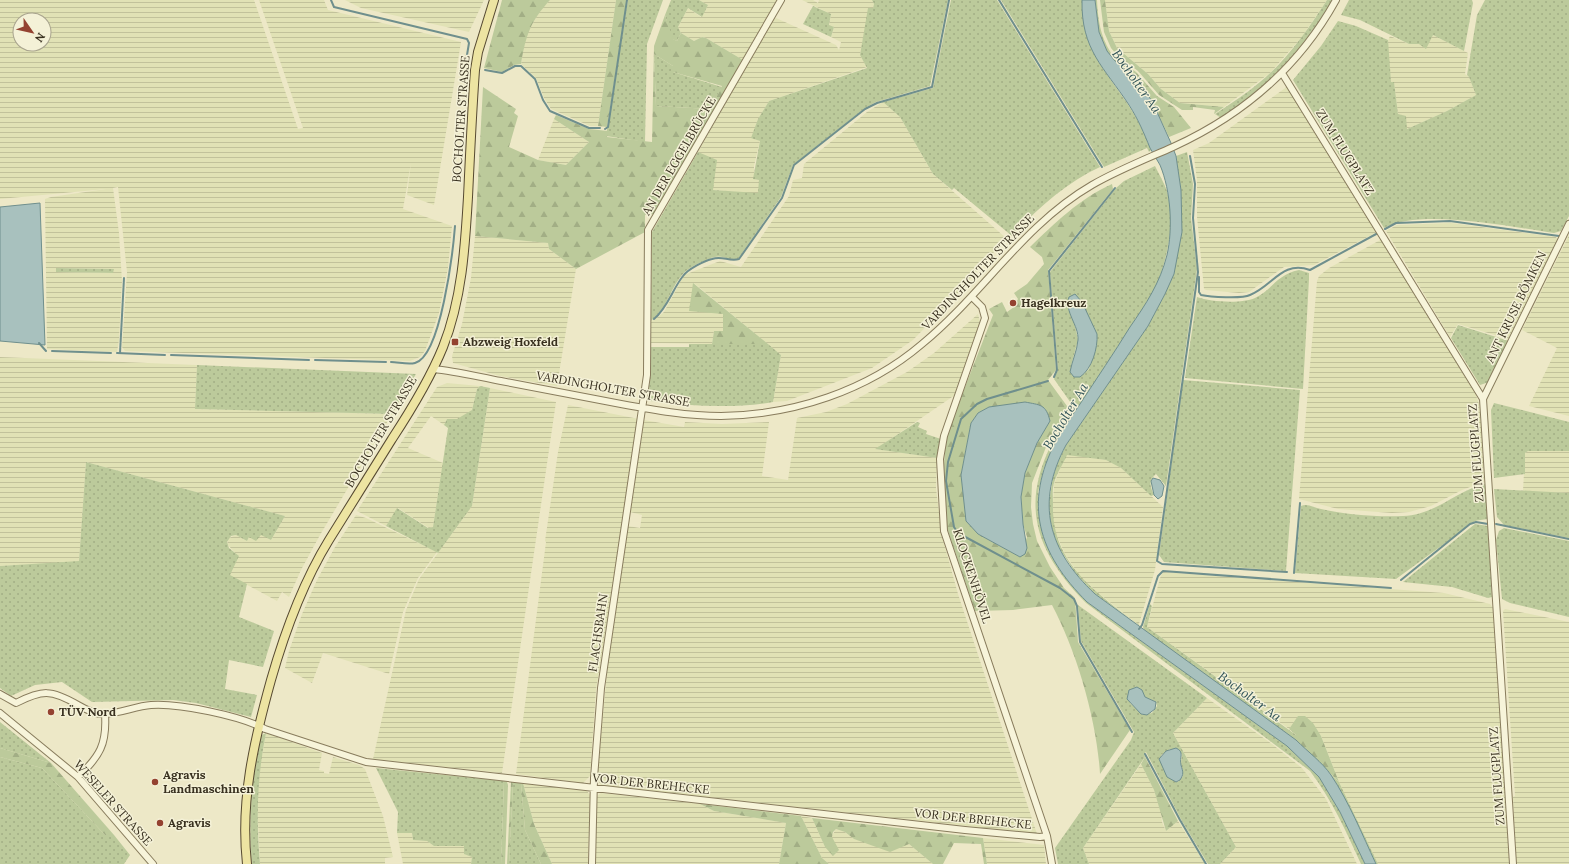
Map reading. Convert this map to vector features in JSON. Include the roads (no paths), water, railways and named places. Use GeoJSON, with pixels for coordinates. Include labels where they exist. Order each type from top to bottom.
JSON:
{"type":"FeatureCollection","features":[{"type":"Feature","properties":{"kind":"main road","name":"BOCHOLTER STRASSE"},"geometry":{"type":"LineString","coordinates":[[247,864],[246,803],[250,766],[258,726],[285,633],[304,588],[328,542],[403,421],[433,369],[446,338],[457,304],[465,244],[475,70],[480,46],[494,0]]}},
{"type":"Feature","properties":{"kind":"street","name":"AN DER EGGELBRÜCKE"},"geometry":{"type":"LineString","coordinates":[[644,408],[648,375],[648,230],[781,0]]}},
{"type":"Feature","properties":{"kind":"street","name":"VARDINGHOLTER STRASSE"},"geometry":{"type":"LineString","coordinates":[[433,369],[644,408],[670,412],[720,416],[750,414],[797,407],[839,394],[868,380],[904,359],[945,325],[1009,253],[1050,214],[1091,185],[1175,146],[1233,114],[1253,99],[1282,73],[1312,38],[1336,0]]}},
{"type":"Feature","properties":{"kind":"street","name":"ZUM FLUGPLATZ"},"geometry":{"type":"LineString","coordinates":[[1282,73],[1483,400],[1513,864]]}},
{"type":"Feature","properties":{"kind":"street","name":"ANT KRUSE BÖMKEN"},"geometry":{"type":"LineString","coordinates":[[1483,400],[1569,224]]}},
{"type":"Feature","properties":{"kind":"street","name":"KLOCKENHÖVEL"},"geometry":{"type":"LineString","coordinates":[[972,296],[982,307],[985,318],[944,436],[940,459],[944,531],[1047,836],[1052,864]]}},
{"type":"Feature","properties":{"kind":"street","name":"FLACHSBAHN"},"geometry":{"type":"LineString","coordinates":[[592,864],[594,788],[601,688],[644,408]]}},
{"type":"Feature","properties":{"kind":"street"},"geometry":{"type":"LineString","coordinates":[[0,694],[16,704],[32,695],[51,692],[62,696],[86,710],[105,714],[104,743],[96,757],[78,777]]}},
{"type":"Feature","properties":{"kind":"street","name":"VOR DER BREHECKE"},"geometry":{"type":"LineString","coordinates":[[105,714],[151,705],[167,704],[224,716],[358,760],[965,830],[1040,837],[1047,836]]}},
{"type":"Feature","properties":{"kind":"street","name":"WESELER STRASSE"},"geometry":{"type":"LineString","coordinates":[[0,713],[78,777],[153,864]]}},
{"type":"Feature","properties":{"kind":"water","name":"Bocholter Aa"},"geometry":{"type":"Polygon","coordinates":[[[1082,0],[1095,0],[1099,32],[1107,51],[1115,61],[1133,75],[1152,101],[1171,143],[1176,156],[1181,190],[1182,232],[1174,274],[1148,326],[1066,445],[1056,466],[1051,487],[1049,506],[1051,525],[1057,543],[1066,560],[1095,594],[1296,740],[1319,761],[1331,775],[1344,796],[1376,864],[1365,864],[1340,812],[1319,777],[1287,746],[1087,602],[1070,584],[1057,565],[1047,546],[1041,527],[1038,507],[1040,486],[1046,464],[1062,431],[1152,293],[1161,275],[1167,255],[1170,234],[1169,198],[1164,175],[1132,110],[1103,68],[1090,45],[1085,32],[1082,0]]]}},
{"type":"Feature","properties":{"kind":"water"},"geometry":{"type":"Polygon","coordinates":[[[40,203],[45,345],[0,341],[0,207],[40,203]]]}},
{"type":"Feature","properties":{"kind":"water"},"geometry":{"type":"Polygon","coordinates":[[[1075,294],[1082,302],[1097,334],[1095,352],[1091,364],[1080,377],[1074,377],[1070,372],[1077,348],[1078,334],[1068,308],[1068,303],[1069,297],[1075,294]]]}},
{"type":"Feature","properties":{"kind":"water"},"geometry":{"type":"Polygon","coordinates":[[[1025,402],[1042,406],[1047,411],[1050,421],[1037,443],[1025,473],[1021,497],[1027,548],[1025,554],[1020,557],[978,534],[966,521],[961,475],[971,423],[978,413],[989,407],[1025,402]]]}},
{"type":"Feature","properties":{"kind":"water"},"geometry":{"type":"Polygon","coordinates":[[[1153,478],[1160,480],[1164,486],[1162,496],[1158,499],[1154,495],[1151,481],[1153,478]]]}},
{"type":"Feature","properties":{"kind":"water"},"geometry":{"type":"Polygon","coordinates":[[[1137,687],[1142,690],[1145,697],[1156,702],[1155,709],[1147,715],[1141,714],[1127,699],[1129,690],[1137,687]]]}},
{"type":"Feature","properties":{"kind":"water"},"geometry":{"type":"Polygon","coordinates":[[[1176,748],[1181,753],[1183,773],[1180,780],[1176,782],[1167,777],[1159,759],[1166,751],[1176,748]]]}},
{"type":"Feature","properties":{"kind":"waterway"},"geometry":{"type":"LineString","coordinates":[[331,0],[334,7],[467,39],[469,43],[465,67]]}},
{"type":"Feature","properties":{"kind":"waterway"},"geometry":{"type":"LineString","coordinates":[[605,129],[608,127],[627,0]]}},
{"type":"Feature","properties":{"kind":"waterway"},"geometry":{"type":"LineString","coordinates":[[654,319],[663,309],[679,281],[692,268],[716,258],[732,260],[739,259],[782,198],[794,165],[865,109],[877,103],[932,87],[949,0]]}},
{"type":"Feature","properties":{"kind":"waterway"},"geometry":{"type":"LineString","coordinates":[[999,0],[1102,167]]}},
{"type":"Feature","properties":{"kind":"waterway"},"geometry":{"type":"LineString","coordinates":[[485,70],[502,73],[515,66],[521,66],[535,79],[543,100],[550,111],[589,128],[600,128]]}},
{"type":"Feature","properties":{"kind":"waterway"},"geometry":{"type":"LineString","coordinates":[[1190,156],[1195,184],[1193,218],[1198,272],[1157,561],[1162,564],[1287,572]]}},
{"type":"Feature","properties":{"kind":"waterway"},"geometry":{"type":"LineString","coordinates":[[1054,377],[1057,370],[1049,271],[1115,188]]}},
{"type":"Feature","properties":{"kind":"waterway"},"geometry":{"type":"LineString","coordinates":[[1385,229],[1396,223],[1450,221],[1559,236]]}},
{"type":"Feature","properties":{"kind":"waterway"},"geometry":{"type":"LineString","coordinates":[[391,362],[406,364],[415,363],[424,356],[432,342],[439,323],[444,301],[452,257],[455,226]]}},
{"type":"Feature","properties":{"kind":"waterway"},"geometry":{"type":"LineString","coordinates":[[1199,277],[1199,292],[1201,295],[1226,297],[1246,296],[1258,291],[1285,271],[1292,268],[1310,270],[1378,233]]}},
{"type":"Feature","properties":{"kind":"waterway"},"geometry":{"type":"LineString","coordinates":[[120,353],[124,278]]}},
{"type":"Feature","properties":{"kind":"waterway"},"geometry":{"type":"LineString","coordinates":[[39,343],[46,351]]}},
{"type":"Feature","properties":{"kind":"waterway"},"geometry":{"type":"LineString","coordinates":[[52,351],[111,353]]}},
{"type":"Feature","properties":{"kind":"waterway"},"geometry":{"type":"LineString","coordinates":[[117,353],[165,355]]}},
{"type":"Feature","properties":{"kind":"waterway"},"geometry":{"type":"LineString","coordinates":[[171,355],[309,360]]}},
{"type":"Feature","properties":{"kind":"waterway"},"geometry":{"type":"LineString","coordinates":[[315,360],[386,362]]}},
{"type":"Feature","properties":{"kind":"waterway"},"geometry":{"type":"LineString","coordinates":[[1048,381],[987,399],[977,404],[961,419],[948,462],[946,481],[954,527],[958,533],[1060,588],[1074,599],[1077,606],[1080,642],[1132,732]]}},
{"type":"Feature","properties":{"kind":"waterway"},"geometry":{"type":"LineString","coordinates":[[1294,573],[1300,503]]}},
{"type":"Feature","properties":{"kind":"waterway"},"geometry":{"type":"LineString","coordinates":[[1401,580],[1470,524],[1476,522],[1488,524]]}},
{"type":"Feature","properties":{"kind":"waterway"},"geometry":{"type":"LineString","coordinates":[[1496,524],[1569,539]]}},
{"type":"Feature","properties":{"kind":"waterway"},"geometry":{"type":"LineString","coordinates":[[1139,629],[1142,625],[1158,576],[1163,571],[1391,588]]}},
{"type":"Feature","properties":{"kind":"waterway"},"geometry":{"type":"LineString","coordinates":[[1145,754],[1180,820],[1206,864]]}},
{"type":"Feature","properties":{"kind":"place","name":"Hagelkreuz"},"geometry":{"type":"Point","coordinates":[1013,303]}},
{"type":"Feature","properties":{"kind":"place","name":"Abzweig Hoxfeld"},"geometry":{"type":"Point","coordinates":[455,342]}},
{"type":"Feature","properties":{"kind":"place","name":"TÜV Nord"},"geometry":{"type":"Point","coordinates":[51,712]}},
{"type":"Feature","properties":{"kind":"place","name":"Agravis Landmaschinen"},"geometry":{"type":"Point","coordinates":[155,782]}},
{"type":"Feature","properties":{"kind":"place","name":"Agravis"},"geometry":{"type":"Point","coordinates":[160,823]}}]}
